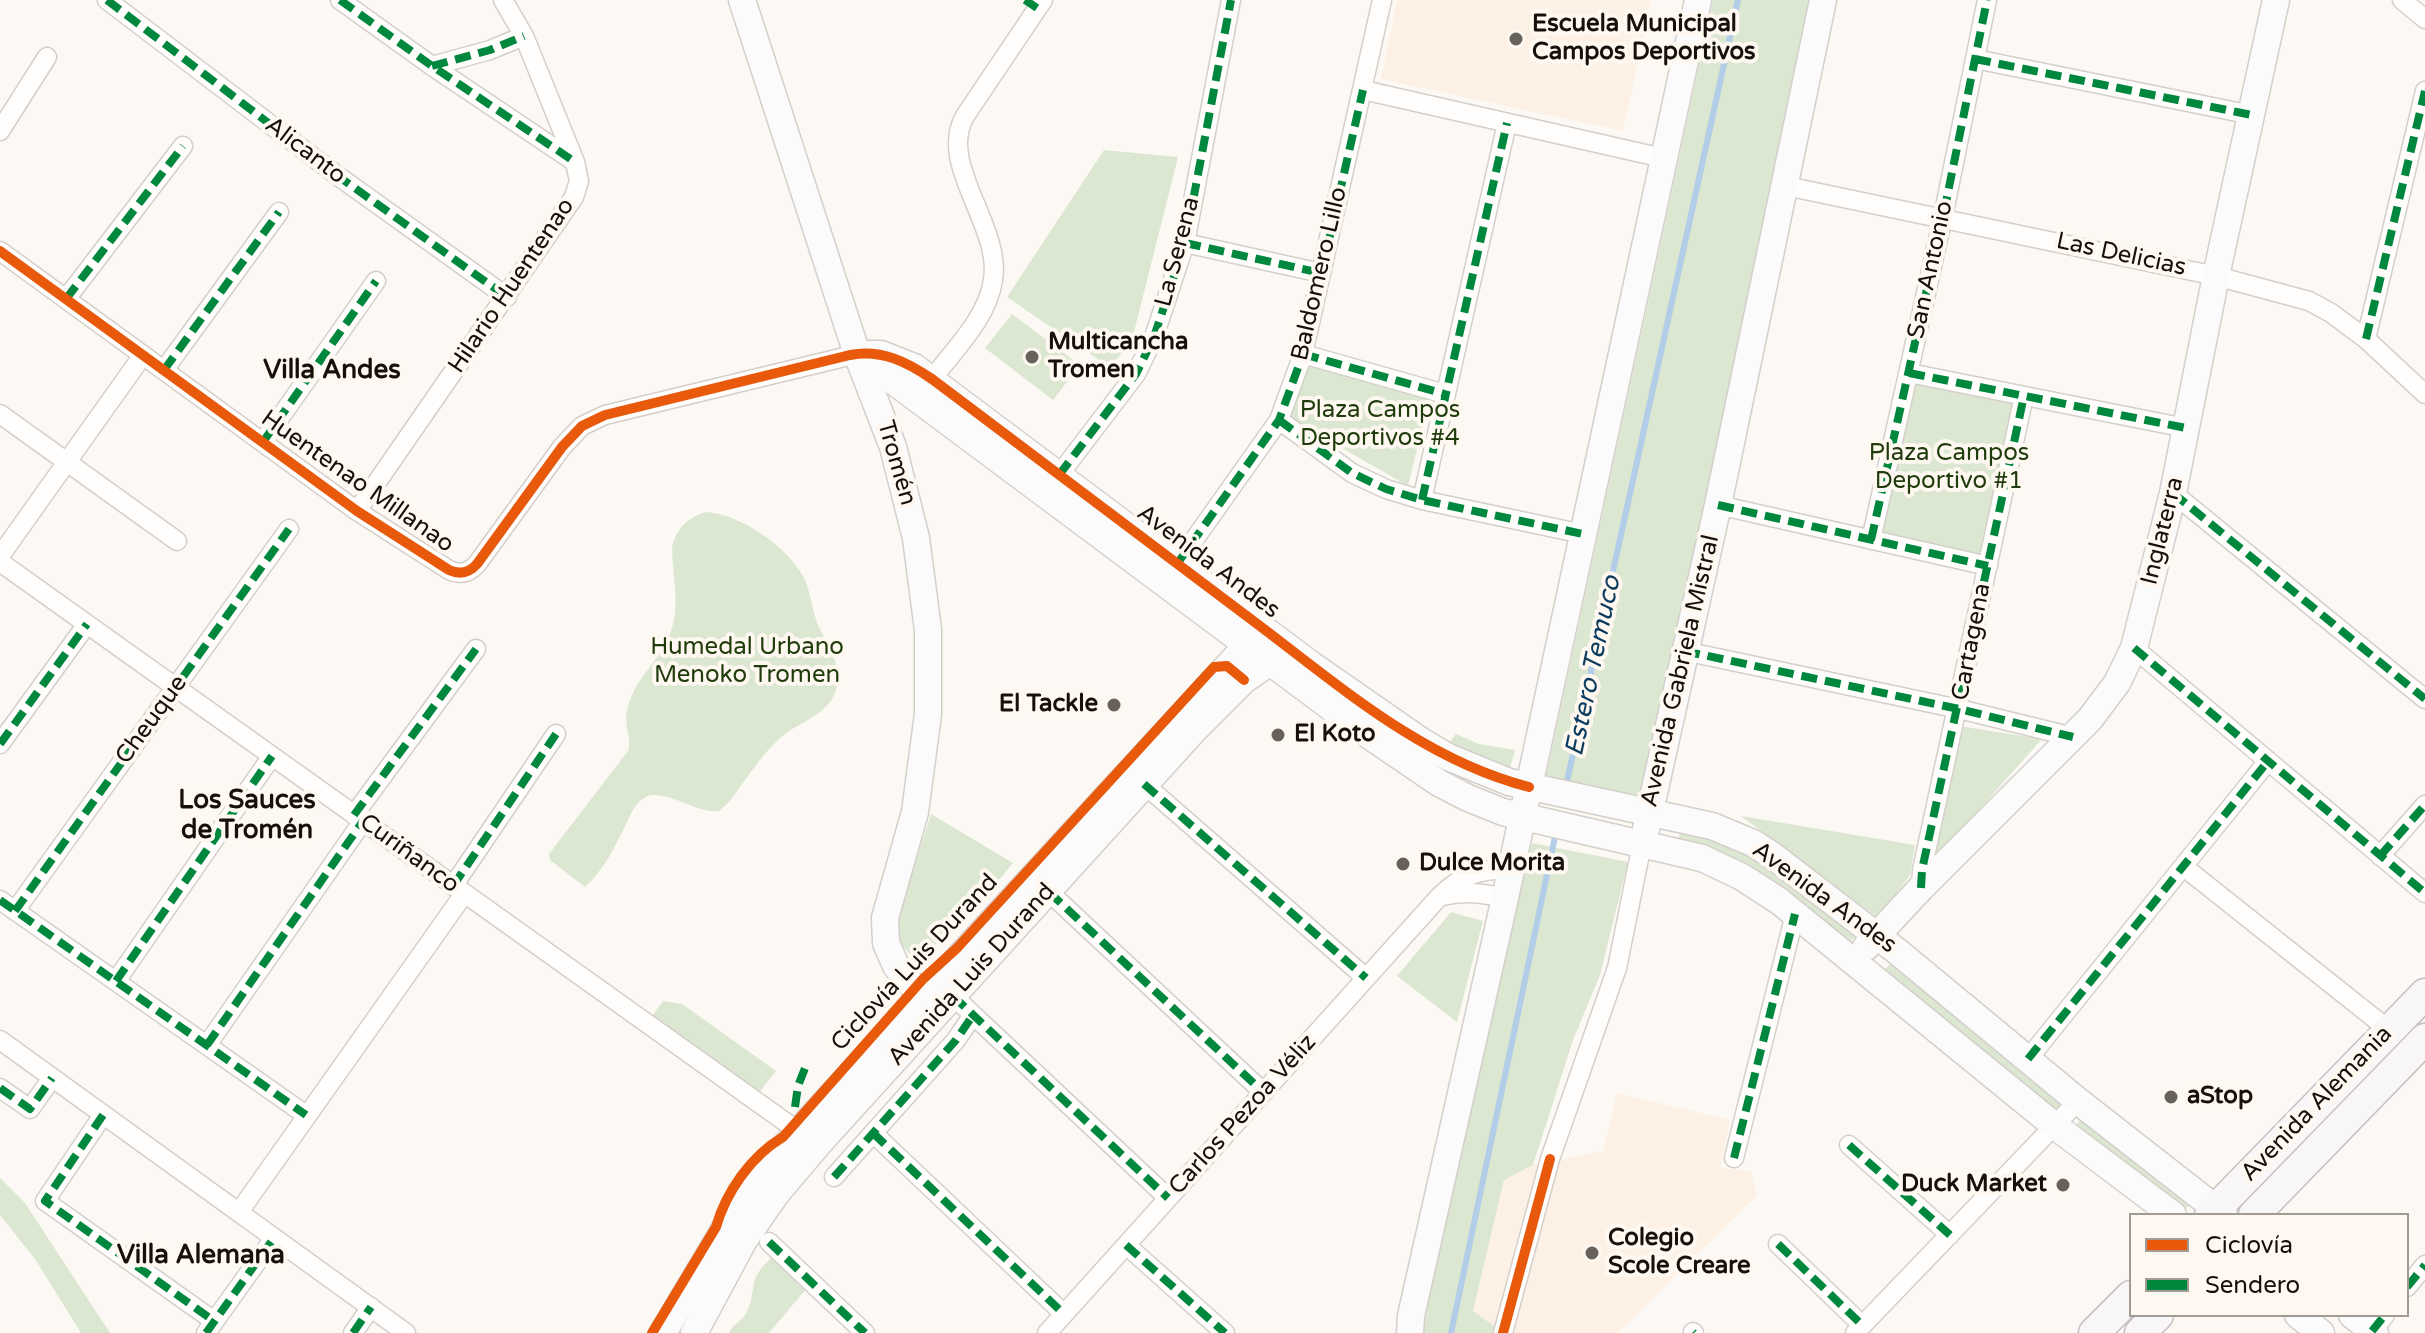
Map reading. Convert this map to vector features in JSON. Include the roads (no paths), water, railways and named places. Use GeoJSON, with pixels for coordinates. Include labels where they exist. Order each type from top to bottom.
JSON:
{"type":"FeatureCollection","features":[{"type":"Feature","properties":{"kind":"main road","name":"Avenida Alemania"},"geometry":{"type":"LineString","coordinates":[[2216,1213],[2425,994]]}},
{"type":"Feature","properties":{"kind":"main road","name":"Avenida Alemania"},"geometry":{"type":"LineString","coordinates":[[2256,1213],[2425,1039]]}},
{"type":"Feature","properties":{"kind":"main road"},"geometry":{"type":"LineString","coordinates":[[2094,1333],[2129,1298]]}},
{"type":"Feature","properties":{"kind":"main road"},"geometry":{"type":"LineString","coordinates":[[2140,1333],[2156,1317]]}},
{"type":"Feature","properties":{"kind":"street","name":"Alicanto"},"geometry":{"type":"LineString","coordinates":[[107,0],[338,176],[507,297]]}},
{"type":"Feature","properties":{"kind":"street"},"geometry":{"type":"LineString","coordinates":[[340,0],[575,162]]}},
{"type":"Feature","properties":{"kind":"street","name":"Hilario Huentenao"},"geometry":{"type":"LineString","coordinates":[[357,511],[507,297],[574,197],[579,181],[575,162],[524,36],[503,0]]}},
{"type":"Feature","properties":{"kind":"street","name":"Tromén"},"geometry":{"type":"LineString","coordinates":[[742,0],[857,354],[878,402],[906,493],[924,584],[929,700],[924,756],[915,812],[885,918],[886,943],[896,966],[936,994]]}},
{"type":"Feature","properties":{"kind":"street","name":"La Serena"},"geometry":{"type":"LineString","coordinates":[[1059,475],[1125,390],[1154,337],[1185,243],[1231,0]]}},
{"type":"Feature","properties":{"kind":"street","name":"Baldomero Lillo"},"geometry":{"type":"LineString","coordinates":[[1177,564],[1279,420],[1303,354],[1382,0]]}},
{"type":"Feature","properties":{"kind":"street"},"geometry":{"type":"LineString","coordinates":[[1410,1333],[1411,1316],[1510,870],[1531,819],[1583,534],[1698,0]]}},
{"type":"Feature","properties":{"kind":"street","name":"Avenida Gabriela Mistral"},"geometry":{"type":"LineString","coordinates":[[1503,1333],[1550,1159],[1617,968],[1786,186],[1823,0]]}},
{"type":"Feature","properties":{"kind":"street","name":"San Antonio"},"geometry":{"type":"LineString","coordinates":[[1871,540],[1943,217],[1987,0]]}},
{"type":"Feature","properties":{"kind":"street","name":"Inglaterra"},"geometry":{"type":"LineString","coordinates":[[1853,961],[1921,888],[2073,737],[2106,699],[2134,648],[2173,493],[2276,0]]}},
{"type":"Feature","properties":{"kind":"street"},"geometry":{"type":"LineString","coordinates":[[2402,0],[2425,19]]}},
{"type":"Feature","properties":{"kind":"street"},"geometry":{"type":"LineString","coordinates":[[932,379],[983,310],[993,280],[993,249],[957,151],[957,133],[1035,3]]}},
{"type":"Feature","properties":{"kind":"street"},"geometry":{"type":"LineString","coordinates":[[432,66],[490,50],[524,36]]}},
{"type":"Feature","properties":{"kind":"street"},"geometry":{"type":"LineString","coordinates":[[0,131],[47,57]]}},
{"type":"Feature","properties":{"kind":"street"},"geometry":{"type":"LineString","coordinates":[[1975,59],[2252,115]]}},
{"type":"Feature","properties":{"kind":"street"},"geometry":{"type":"LineString","coordinates":[[1363,90],[1663,158]]}},
{"type":"Feature","properties":{"kind":"street"},"geometry":{"type":"LineString","coordinates":[[2366,339],[2425,91]]}},
{"type":"Feature","properties":{"kind":"street"},"geometry":{"type":"LineString","coordinates":[[1422,500],[1507,123]]}},
{"type":"Feature","properties":{"kind":"street"},"geometry":{"type":"LineString","coordinates":[[66,299],[183,146]]}},
{"type":"Feature","properties":{"kind":"street","name":"Las Delicias"},"geometry":{"type":"LineString","coordinates":[[1786,186],[2216,276],[2309,301],[2366,339],[2425,394]]}},
{"type":"Feature","properties":{"kind":"street"},"geometry":{"type":"LineString","coordinates":[[164,370],[279,212]]}},
{"type":"Feature","properties":{"kind":"street"},"geometry":{"type":"LineString","coordinates":[[1185,243],[1321,273]]}},
{"type":"Feature","properties":{"kind":"street","name":"Huentenao Millanao"},"geometry":{"type":"LineString","coordinates":[[0,251],[357,511],[449,570],[467,572],[477,564],[562,447],[582,426],[605,415],[857,354]]}},
{"type":"Feature","properties":{"kind":"street"},"geometry":{"type":"LineString","coordinates":[[263,442],[376,281]]}},
{"type":"Feature","properties":{"kind":"street","name":"Avenida Andes"},"geometry":{"type":"LineString","coordinates":[[857,354],[889,356],[932,379],[1177,564],[1364,732],[1439,783],[1468,798],[1531,819],[1702,858],[1762,889],[2055,1126],[2170,1213]]}},
{"type":"Feature","properties":{"kind":"street","name":"Avenida Andes"},"geometry":{"type":"LineString","coordinates":[[857,354],[1267,646],[1421,741],[1478,770],[1537,788],[1712,826],[1753,843],[1793,868],[2216,1213]]}},
{"type":"Feature","properties":{"kind":"street"},"geometry":{"type":"LineString","coordinates":[[1303,354],[1445,394]]}},
{"type":"Feature","properties":{"kind":"street"},"geometry":{"type":"LineString","coordinates":[[0,556],[143,355]]}},
{"type":"Feature","properties":{"kind":"street"},"geometry":{"type":"LineString","coordinates":[[1909,373],[2186,428]]}},
{"type":"Feature","properties":{"kind":"street","name":"Cartagena"},"geometry":{"type":"LineString","coordinates":[[1921,888],[1922,870],[2024,396]]}},
{"type":"Feature","properties":{"kind":"street"},"geometry":{"type":"LineString","coordinates":[[0,414],[177,541]]}},
{"type":"Feature","properties":{"kind":"street"},"geometry":{"type":"LineString","coordinates":[[1279,420],[1352,473],[1386,489],[1422,500],[1583,534]]}},
{"type":"Feature","properties":{"kind":"street"},"geometry":{"type":"LineString","coordinates":[[2173,493],[2425,699]]}},
{"type":"Feature","properties":{"kind":"street"},"geometry":{"type":"LineString","coordinates":[[1718,505],[1988,566]]}},
{"type":"Feature","properties":{"kind":"street","name":"Cheuque"},"geometry":{"type":"LineString","coordinates":[[8,905],[176,687],[289,529]]}},
{"type":"Feature","properties":{"kind":"street","name":"Curiñanco"},"geometry":{"type":"LineString","coordinates":[[0,562],[809,1137]]}},
{"type":"Feature","properties":{"kind":"street"},"geometry":{"type":"LineString","coordinates":[[0,744],[87,624]]}},
{"type":"Feature","properties":{"kind":"street","name":"Avenida Luis Durand"},"geometry":{"type":"LineString","coordinates":[[936,994],[1049,892],[1144,784],[1244,680],[1267,646]]}},
{"type":"Feature","properties":{"kind":"street","name":"Avenida Luis Durand"},"geometry":{"type":"LineString","coordinates":[[672,1318],[751,1189],[809,1137],[936,994],[1267,646]]}},
{"type":"Feature","properties":{"kind":"street"},"geometry":{"type":"LineString","coordinates":[[2134,648],[2425,893]]}},
{"type":"Feature","properties":{"kind":"street"},"geometry":{"type":"LineString","coordinates":[[207,1045],[358,818],[476,649]]}},
{"type":"Feature","properties":{"kind":"street"},"geometry":{"type":"LineString","coordinates":[[1684,651],[1959,709],[2073,737]]}},
{"type":"Feature","properties":{"kind":"street"},"geometry":{"type":"LineString","coordinates":[[239,1212],[458,890],[556,734]]}},
{"type":"Feature","properties":{"kind":"street"},"geometry":{"type":"LineString","coordinates":[[116,981],[272,756]]}},
{"type":"Feature","properties":{"kind":"street"},"geometry":{"type":"LineString","coordinates":[[2028,1059],[2268,761]]}},
{"type":"Feature","properties":{"kind":"street"},"geometry":{"type":"LineString","coordinates":[[1144,784],[1366,978]]}},
{"type":"Feature","properties":{"kind":"street"},"geometry":{"type":"LineString","coordinates":[[2380,856],[2425,805]]}},
{"type":"Feature","properties":{"kind":"street"},"geometry":{"type":"LineString","coordinates":[[2184,867],[2389,1030]]}},
{"type":"Feature","properties":{"kind":"street","name":"Carlos Pezoa Véliz"},"geometry":{"type":"LineString","coordinates":[[1047,1333],[1453,883],[1471,874],[1510,870]]}},
{"type":"Feature","properties":{"kind":"street"},"geometry":{"type":"LineString","coordinates":[[1049,892],[1263,1092]]}},
{"type":"Feature","properties":{"kind":"street"},"geometry":{"type":"LineString","coordinates":[[1439,897],[1460,892],[1481,892],[1505,898]]}},
{"type":"Feature","properties":{"kind":"street"},"geometry":{"type":"LineString","coordinates":[[8,905],[306,1115]]}},
{"type":"Feature","properties":{"kind":"street"},"geometry":{"type":"LineString","coordinates":[[1734,1158],[1795,914]]}},
{"type":"Feature","properties":{"kind":"street"},"geometry":{"type":"LineString","coordinates":[[936,994],[973,1015],[1168,1198]]}},
{"type":"Feature","properties":{"kind":"street"},"geometry":{"type":"LineString","coordinates":[[834,1177],[956,1040],[973,1015]]}},
{"type":"Feature","properties":{"kind":"street"},"geometry":{"type":"LineString","coordinates":[[0,1040],[406,1333]]}},
{"type":"Feature","properties":{"kind":"street"},"geometry":{"type":"LineString","coordinates":[[0,1088],[30,1109],[52,1078]]}},
{"type":"Feature","properties":{"kind":"street"},"geometry":{"type":"LineString","coordinates":[[1778,1244],[1858,1329],[2078,1101]]}},
{"type":"Feature","properties":{"kind":"street"},"geometry":{"type":"LineString","coordinates":[[103,1115],[45,1201],[210,1327],[274,1238]]}},
{"type":"Feature","properties":{"kind":"street"},"geometry":{"type":"LineString","coordinates":[[873,1133],[1064,1314]]}},
{"type":"Feature","properties":{"kind":"street","name":"Avenida Luis Durand"},"geometry":{"type":"LineString","coordinates":[[694,1333],[718,1284],[809,1137]]}},
{"type":"Feature","properties":{"kind":"street"},"geometry":{"type":"LineString","coordinates":[[1849,1145],[1950,1235]]}},
{"type":"Feature","properties":{"kind":"street"},"geometry":{"type":"LineString","coordinates":[[769,1242],[865,1333]]}},
{"type":"Feature","properties":{"kind":"street"},"geometry":{"type":"LineString","coordinates":[[1126,1245],[1224,1332]]}},
{"type":"Feature","properties":{"kind":"street"},"geometry":{"type":"LineString","coordinates":[[2409,1285],[2425,1265]]}},
{"type":"Feature","properties":{"kind":"street"},"geometry":{"type":"LineString","coordinates":[[672,1318],[718,1284]]}},
{"type":"Feature","properties":{"kind":"street"},"geometry":{"type":"LineString","coordinates":[[353,1333],[371,1307]]}},
{"type":"Feature","properties":{"kind":"street"},"geometry":{"type":"LineString","coordinates":[[2301,1317],[2321,1333]]}},
{"type":"Feature","properties":{"kind":"waterway","name":"Estero Temuco"},"geometry":{"type":"LineString","coordinates":[[1566,786],[1738,0]]}},
{"type":"Feature","properties":{"kind":"waterway","name":"Estero Temuco"},"geometry":{"type":"LineString","coordinates":[[1451,1333],[1556,832]]}},
{"type":"Feature","properties":{"kind":"place","name":"Escuela Municipal Campos Deportivos"},"geometry":{"type":"Point","coordinates":[1516,39]}},
{"type":"Feature","properties":{"kind":"place","name":"Multicancha Tromen"},"geometry":{"type":"Point","coordinates":[1032,357]}},
{"type":"Feature","properties":{"kind":"place","name":"El Tackle"},"geometry":{"type":"Point","coordinates":[1114,705]}},
{"type":"Feature","properties":{"kind":"place","name":"El Koto"},"geometry":{"type":"Point","coordinates":[1278,735]}},
{"type":"Feature","properties":{"kind":"place","name":"Dulce Morita"},"geometry":{"type":"Point","coordinates":[1403,864]}},
{"type":"Feature","properties":{"kind":"place","name":"aStop"},"geometry":{"type":"Point","coordinates":[2171,1097]}},
{"type":"Feature","properties":{"kind":"place","name":"Duck Market"},"geometry":{"type":"Point","coordinates":[2063,1185]}},
{"type":"Feature","properties":{"kind":"place","name":"Colegio Scole Creare"},"geometry":{"type":"Point","coordinates":[1592,1253]}},
{"type":"Feature","properties":{"kind":"district","name":"Villa Andes"},"geometry":{"type":"Point","coordinates":[332,371]}},
{"type":"Feature","properties":{"kind":"district","name":"Los Sauces de Tromén"},"geometry":{"type":"Point","coordinates":[247,816]}},
{"type":"Feature","properties":{"kind":"district","name":"Villa Alemana"},"geometry":{"type":"Point","coordinates":[201,1256]}},
{"type":"Feature","properties":{"kind":"park label","name":"Plaza Campos Deportivos #4"},"geometry":{"type":"Point","coordinates":[1380,425]}},
{"type":"Feature","properties":{"kind":"park label","name":"Plaza Campos Deportivo #1"},"geometry":{"type":"Point","coordinates":[1949,468]}},
{"type":"Feature","properties":{"kind":"park label","name":"Humedal Urbano Menoko Tromen"},"geometry":{"type":"Point","coordinates":[747,662]}}]}
